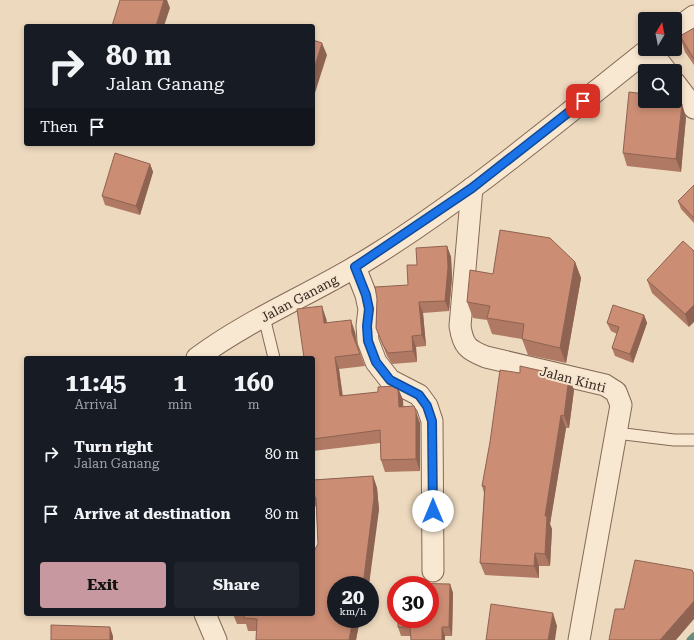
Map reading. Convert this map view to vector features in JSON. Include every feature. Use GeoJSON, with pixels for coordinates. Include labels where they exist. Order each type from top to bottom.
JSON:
{"type":"FeatureCollection","features":[{"type":"Feature","properties":{"kind":"street"},"geometry":{"type":"LineString","coordinates":[[682,25],[694,16]]}},
{"type":"Feature","properties":{"kind":"street","name":"Jalan Ganang"},"geometry":{"type":"LineString","coordinates":[[200,356],[264,317],[355,267],[472,188],[640,56]]}},
{"type":"Feature","properties":{"kind":"street"},"geometry":{"type":"LineString","coordinates":[[654,56],[661,64]]}},
{"type":"Feature","properties":{"kind":"street"},"geometry":{"type":"LineString","coordinates":[[682,92],[694,108]]}},
{"type":"Feature","properties":{"kind":"street","name":"Jalan Kinti"},"geometry":{"type":"LineString","coordinates":[[472,188],[460,320],[462,339],[470,351],[486,357],[605,385],[616,392],[620,405],[579,640]]}},
{"type":"Feature","properties":{"kind":"street"},"geometry":{"type":"LineString","coordinates":[[355,267],[366,295],[369,309],[367,326],[368,341],[376,362],[390,380],[419,395],[427,406],[432,421],[433,571]]}},
{"type":"Feature","properties":{"kind":"street"},"geometry":{"type":"LineString","coordinates":[[207,616],[216,640]]}},
{"type":"Feature","properties":{"kind":"lane"},"geometry":{"type":"LineString","coordinates":[[264,317],[274,356]]}},
{"type":"Feature","properties":{"kind":"lane"},"geometry":{"type":"LineString","coordinates":[[616,433],[680,441],[694,440]]}},
{"type":"Feature","properties":{"kind":"building"},"geometry":{"type":"Polygon","coordinates":[[[120,0],[164,0],[157,24],[113,24],[120,0]]]}},
{"type":"Feature","properties":{"kind":"building"},"geometry":{"type":"Polygon","coordinates":[[[694,28],[694,59],[682,39],[682,35],[694,28]]]}},
{"type":"Feature","properties":{"kind":"building"},"geometry":{"type":"Polygon","coordinates":[[[315,41],[322,43],[315,66],[315,41]]]}},
{"type":"Feature","properties":{"kind":"building"},"geometry":{"type":"Polygon","coordinates":[[[629,92],[638,93],[638,108],[682,108],[676,159],[623,153],[629,92]]]}},
{"type":"Feature","properties":{"kind":"building"},"geometry":{"type":"Polygon","coordinates":[[[115,153],[150,164],[136,206],[102,196],[115,153]]]}},
{"type":"Feature","properties":{"kind":"building"},"geometry":{"type":"Polygon","coordinates":[[[694,185],[694,218],[678,201],[694,185]]]}},
{"type":"Feature","properties":{"kind":"building"},"geometry":{"type":"Polygon","coordinates":[[[500,230],[550,238],[575,262],[560,348],[522,339],[524,324],[487,318],[490,306],[467,302],[470,270],[493,274],[500,230]]]}},
{"type":"Feature","properties":{"kind":"building"},"geometry":{"type":"Polygon","coordinates":[[[683,241],[694,251],[694,305],[685,314],[647,280],[683,241]]]}},
{"type":"Feature","properties":{"kind":"building"},"geometry":{"type":"Polygon","coordinates":[[[447,246],[448,267],[445,301],[419,302],[422,335],[412,336],[413,351],[388,353],[376,328],[377,299],[375,287],[408,285],[407,265],[417,265],[416,248],[447,246]]]}},
{"type":"Feature","properties":{"kind":"building"},"geometry":{"type":"Polygon","coordinates":[[[613,305],[644,315],[630,354],[612,348],[619,327],[607,323],[613,305]]]}},
{"type":"Feature","properties":{"kind":"building"},"geometry":{"type":"Polygon","coordinates":[[[322,306],[324,323],[351,320],[352,333],[360,354],[335,357],[340,396],[378,392],[378,387],[395,386],[398,388],[399,407],[414,406],[416,411],[416,459],[381,460],[380,430],[315,439],[315,356],[304,356],[297,309],[322,306]]]}},
{"type":"Feature","properties":{"kind":"building"},"geometry":{"type":"Polygon","coordinates":[[[520,366],[569,377],[564,416],[561,415],[545,516],[547,516],[545,554],[535,553],[534,566],[480,563],[485,486],[482,486],[500,370],[520,373],[520,366]]]}},
{"type":"Feature","properties":{"kind":"building"},"geometry":{"type":"Polygon","coordinates":[[[373,476],[374,498],[364,576],[327,576],[327,628],[351,628],[349,640],[256,640],[257,619],[244,618],[244,616],[315,616],[315,549],[318,544],[315,480],[373,476]]]}},
{"type":"Feature","properties":{"kind":"building"},"geometry":{"type":"Polygon","coordinates":[[[635,560],[692,570],[694,574],[694,601],[660,640],[609,640],[615,609],[624,609],[635,560]]]}},
{"type":"Feature","properties":{"kind":"building"},"geometry":{"type":"Polygon","coordinates":[[[439,584],[450,584],[449,627],[442,627],[442,640],[411,640],[410,628],[439,628],[439,584]]]}},
{"type":"Feature","properties":{"kind":"building"},"geometry":{"type":"Polygon","coordinates":[[[491,604],[553,613],[548,640],[486,640],[491,604]]]}},
{"type":"Feature","properties":{"kind":"building"},"geometry":{"type":"Polygon","coordinates":[[[51,625],[110,627],[110,640],[51,640],[51,625]]]}},
{"type":"Feature","properties":{"kind":"waterway"},"geometry":{"type":"LineString","coordinates":[[690,640],[694,636]]}},
{"type":"Feature","properties":{"kind":"route"},"geometry":{"type":"LineString","coordinates":[[433,511],[432,421],[427,406],[419,395],[390,380],[376,362],[368,341],[367,326],[369,309],[366,295],[355,267],[472,188],[583,101]]}}]}
